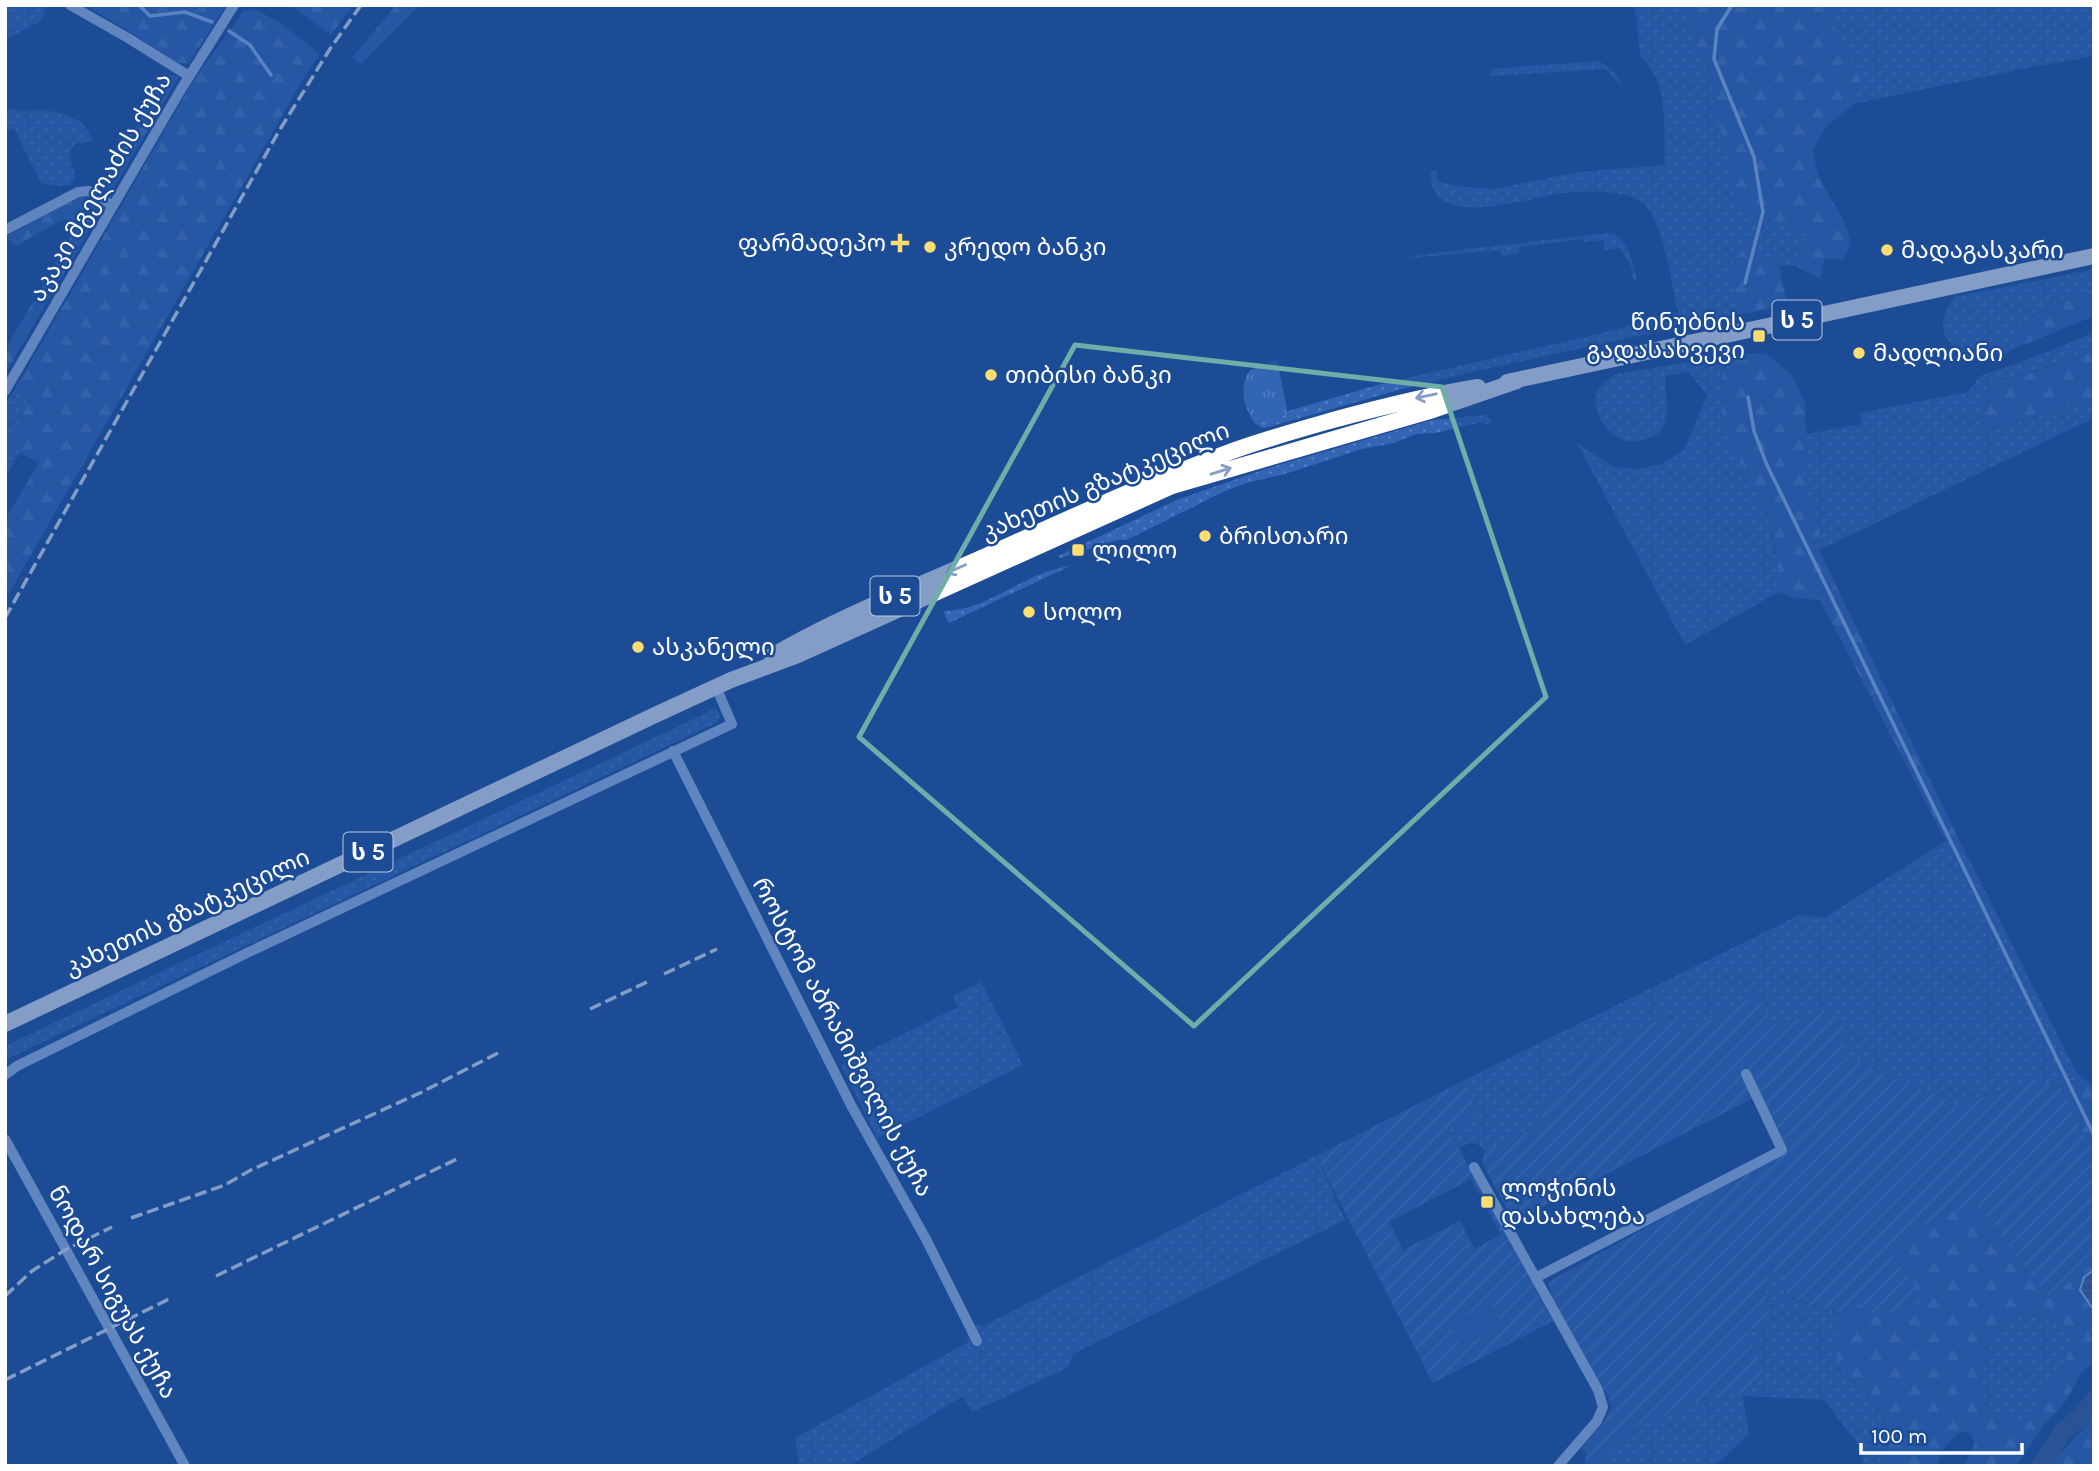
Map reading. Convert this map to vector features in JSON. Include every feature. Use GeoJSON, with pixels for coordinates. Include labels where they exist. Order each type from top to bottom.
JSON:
{"type":"FeatureCollection","features":[{"type":"Feature","properties":{"kind":"highway","name":"კახეთის გზატკეცილი"},"geometry":{"type":"LineString","coordinates":[[5,1024],[724,683],[794,643],[1137,488],[1214,457],[1405,401],[1517,381],[2094,256]]}},
{"type":"Feature","properties":{"kind":"street"},"geometry":{"type":"LineString","coordinates":[[70,5],[189,76]]}},
{"type":"Feature","properties":{"kind":"street","name":"აკაკი მგელაძის ქუჩა"},"geometry":{"type":"LineString","coordinates":[[5,391],[189,76],[234,5]]}},
{"type":"Feature","properties":{"kind":"street"},"geometry":{"type":"LineString","coordinates":[[5,230],[78,192],[89,191],[113,206]]}},
{"type":"Feature","properties":{"kind":"street"},"geometry":{"type":"LineString","coordinates":[[5,1075],[17,1066],[249,952],[732,724],[724,683]]}},
{"type":"Feature","properties":{"kind":"street","name":"როსტომ აბრამიშვილის ქუჩა"},"geometry":{"type":"LineString","coordinates":[[673,751],[852,1107],[926,1239],[977,1341]]}},
{"type":"Feature","properties":{"kind":"street"},"geometry":{"type":"LineString","coordinates":[[1537,1277],[1782,1150],[1746,1074]]}},
{"type":"Feature","properties":{"kind":"street","name":"ნოდარ სიგუას ქუჩა"},"geometry":{"type":"LineString","coordinates":[[5,1139],[185,1466]]}},
{"type":"Feature","properties":{"kind":"street"},"geometry":{"type":"LineString","coordinates":[[1474,1167],[1598,1390],[1603,1407],[1597,1421],[1558,1466]]}},
{"type":"Feature","properties":{"kind":"highlighted area"},"geometry":{"type":"Polygon","coordinates":[[[1075,345],[1442,387],[1546,697],[1194,1026],[859,737],[1075,345]]]}},
{"type":"Feature","properties":{"kind":"green space"},"geometry":{"type":"Polygon","coordinates":[[[5,5],[42,5],[45,12],[39,22],[5,40],[5,5]]]}},
{"type":"Feature","properties":{"kind":"green space"},"geometry":{"type":"Polygon","coordinates":[[[85,5],[226,5],[189,63],[178,63],[85,5]]]}},
{"type":"Feature","properties":{"kind":"green space"},"geometry":{"type":"Polygon","coordinates":[[[290,5],[353,5],[331,35],[290,5]]]}},
{"type":"Feature","properties":{"kind":"green space"},"geometry":{"type":"Polygon","coordinates":[[[396,5],[420,5],[361,64],[352,58],[396,5]]]}},
{"type":"Feature","properties":{"kind":"green space"},"geometry":{"type":"Polygon","coordinates":[[[1635,5],[1690,5],[1685,15],[1708,71],[1718,111],[1753,217],[1789,224],[1806,234],[1796,266],[1779,265],[1746,249],[1733,262],[1732,276],[1740,315],[1682,333],[1680,327],[1485,369],[1402,389],[1269,427],[1263,428],[1254,423],[1381,384],[1678,313],[1670,270],[1656,222],[1642,202],[1635,198],[1615,193],[1582,192],[1484,207],[1463,207],[1445,202],[1434,191],[1431,172],[1437,171],[1437,181],[1456,186],[1494,189],[1580,172],[1665,165],[1661,92],[1650,66],[1640,56],[1635,5]]]}},
{"type":"Feature","properties":{"kind":"green space"},"geometry":{"type":"Polygon","coordinates":[[[1690,5],[1842,5],[1830,17],[1860,79],[1854,104],[1825,128],[1813,150],[1818,175],[1843,219],[1851,246],[1842,260],[1825,258],[1820,279],[1796,266],[1805,234],[1789,224],[1753,217],[1738,205],[1708,71],[1685,15],[1690,5]]]}},
{"type":"Feature","properties":{"kind":"green space"},"geometry":{"type":"Polygon","coordinates":[[[1842,5],[2094,5],[2094,56],[1854,104],[1860,79],[1830,17],[1842,5]]]}},
{"type":"Feature","properties":{"kind":"green space"},"geometry":{"type":"Polygon","coordinates":[[[255,9],[280,23],[320,54],[306,74],[5,600],[5,519],[39,463],[7,445],[28,401],[22,388],[16,387],[195,78],[243,12],[255,9]]]}},
{"type":"Feature","properties":{"kind":"green space"},"geometry":{"type":"Polygon","coordinates":[[[1598,61],[1612,71],[1622,86],[1605,69],[1490,76],[1491,69],[1598,61]]]}},
{"type":"Feature","properties":{"kind":"green space"},"geometry":{"type":"Polygon","coordinates":[[[169,74],[179,77],[111,192],[101,185],[157,88],[169,74]]]}},
{"type":"Feature","properties":{"kind":"green space"},"geometry":{"type":"Polygon","coordinates":[[[5,108],[24,112],[41,109],[64,114],[83,123],[93,141],[75,144],[69,154],[76,178],[70,185],[41,183],[14,128],[5,131],[5,108]]]}},
{"type":"Feature","properties":{"kind":"green space"},"geometry":{"type":"Polygon","coordinates":[[[81,197],[102,208],[5,374],[5,350],[71,236],[73,226],[67,219],[58,222],[16,246],[6,237],[66,202],[81,197]]]}},
{"type":"Feature","properties":{"kind":"green space"},"geometry":{"type":"Polygon","coordinates":[[[1612,234],[1623,241],[1630,254],[1637,281],[1634,281],[1630,264],[1620,248],[1605,250],[1603,240],[1585,242],[1582,239],[1519,247],[1519,253],[1503,256],[1499,250],[1404,260],[1421,255],[1612,234]]]}},
{"type":"Feature","properties":{"kind":"green space"},"geometry":{"type":"Polygon","coordinates":[[[1746,248],[1779,265],[1787,304],[1740,315],[1732,276],[1733,262],[1746,248]]]}},
{"type":"Feature","properties":{"kind":"green space"},"geometry":{"type":"Polygon","coordinates":[[[2094,269],[2094,289],[2033,316],[2018,330],[2016,348],[1999,356],[1981,360],[1972,358],[1956,349],[1945,334],[1945,314],[1954,297],[2094,269]]]}},
{"type":"Feature","properties":{"kind":"green space"},"geometry":{"type":"Polygon","coordinates":[[[2094,289],[2094,316],[2016,348],[2016,332],[2025,322],[2094,289]]]}},
{"type":"Feature","properties":{"kind":"green space"},"geometry":{"type":"Polygon","coordinates":[[[2094,333],[2094,350],[2020,376],[1979,398],[1982,432],[2094,400],[2094,418],[1819,550],[1820,528],[1801,467],[1806,434],[1862,424],[1860,413],[1968,392],[1980,376],[2094,333]]]}},
{"type":"Feature","properties":{"kind":"green space"},"geometry":{"type":"Polygon","coordinates":[[[2094,350],[2094,400],[1981,432],[1979,398],[2020,377],[2094,350]]]}},
{"type":"Feature","properties":{"kind":"green space"},"geometry":{"type":"Polygon","coordinates":[[[1735,354],[1725,362],[1721,393],[1771,526],[1778,592],[1685,645],[1577,443],[1614,467],[1636,469],[1660,465],[1684,450],[1707,396],[1689,372],[1666,376],[1665,423],[1658,433],[1644,440],[1624,440],[1608,430],[1595,404],[1600,388],[1616,374],[1735,354]]]}},
{"type":"Feature","properties":{"kind":"green space"},"geometry":{"type":"Polygon","coordinates":[[[1735,354],[1766,354],[1792,375],[1805,403],[1806,434],[1801,467],[1820,528],[1819,550],[1958,838],[1946,841],[1820,600],[1795,598],[1778,592],[1777,559],[1771,527],[1732,445],[1723,417],[1725,362],[1735,354]]]}},
{"type":"Feature","properties":{"kind":"green space"},"geometry":{"type":"Polygon","coordinates":[[[1277,360],[1288,414],[1254,423],[1244,397],[1246,377],[1250,370],[1277,360]]]}},
{"type":"Feature","properties":{"kind":"green space"},"geometry":{"type":"Polygon","coordinates":[[[16,387],[22,388],[28,401],[20,421],[21,451],[5,478],[5,404],[16,387]]]}},
{"type":"Feature","properties":{"kind":"green space"},"geometry":{"type":"Polygon","coordinates":[[[1486,415],[1492,420],[1488,425],[1481,422],[1436,433],[1416,434],[1394,443],[1362,449],[1285,474],[1250,482],[1223,492],[1127,540],[1117,540],[1061,558],[1058,556],[1179,499],[1265,469],[1432,420],[1486,415]]]}},
{"type":"Feature","properties":{"kind":"green space"},"geometry":{"type":"Polygon","coordinates":[[[1070,566],[949,623],[943,611],[976,605],[1037,576],[1070,566]]]}},
{"type":"Feature","properties":{"kind":"green space"},"geometry":{"type":"Polygon","coordinates":[[[717,708],[720,716],[716,723],[5,1060],[5,1046],[717,708]]]}},
{"type":"Feature","properties":{"kind":"green space"},"geometry":{"type":"Polygon","coordinates":[[[1958,838],[2078,1075],[2059,1084],[2020,1083],[1961,1106],[1845,1056],[1844,1027],[1817,1014],[1774,1025],[1756,995],[1682,1035],[1670,1015],[1562,1068],[1573,1085],[1536,1105],[1546,1123],[1485,1151],[1478,1144],[1469,1143],[1459,1148],[1449,1129],[1480,1112],[1463,1081],[1799,915],[1824,918],[1946,841],[1958,838]]]}},
{"type":"Feature","properties":{"kind":"green space"},"geometry":{"type":"Polygon","coordinates":[[[981,982],[1023,1065],[877,1138],[841,1065],[958,1007],[953,996],[981,982]]]}},
{"type":"Feature","properties":{"kind":"green space"},"geometry":{"type":"Polygon","coordinates":[[[1757,995],[1774,1025],[1817,1014],[1836,1016],[1844,1027],[1845,1056],[1961,1106],[2020,1083],[2059,1084],[2094,1153],[2094,1263],[2048,1298],[1975,1203],[1929,1223],[1890,1252],[1914,1284],[1921,1302],[1876,1317],[1860,1304],[1845,1315],[1787,1297],[1782,1273],[1767,1268],[1764,1291],[1774,1324],[1746,1330],[1764,1370],[1742,1396],[1717,1394],[1633,1428],[1596,1466],[1585,1466],[1586,1452],[1581,1448],[1603,1424],[1612,1406],[1553,1300],[1548,1282],[1785,1151],[1761,1094],[1514,1222],[1482,1163],[1485,1151],[1546,1123],[1536,1105],[1573,1085],[1562,1068],[1669,1015],[1682,1034],[1757,995]]]}},
{"type":"Feature","properties":{"kind":"green space"},"geometry":{"type":"Polygon","coordinates":[[[2078,1075],[2094,1086],[2094,1153],[2059,1084],[2078,1075]]]}},
{"type":"Feature","properties":{"kind":"green space"},"geometry":{"type":"Polygon","coordinates":[[[1463,1081],[1480,1112],[1449,1130],[1553,1321],[1433,1383],[1316,1156],[1463,1081]],[[1471,1179],[1389,1222],[1403,1250],[1460,1221],[1474,1249],[1501,1235],[1471,1179]]]}},
{"type":"Feature","properties":{"kind":"green space"},"geometry":{"type":"Polygon","coordinates":[[[1316,1156],[1345,1220],[1073,1354],[1067,1368],[972,1412],[963,1396],[849,1466],[799,1466],[795,1438],[968,1342],[967,1329],[981,1324],[983,1326],[1316,1156]]]}},
{"type":"Feature","properties":{"kind":"green space"},"geometry":{"type":"Polygon","coordinates":[[[1975,1203],[2048,1298],[2094,1263],[2094,1270],[2084,1277],[2080,1290],[2094,1310],[2094,1363],[2081,1374],[2065,1402],[2045,1424],[2015,1466],[1964,1466],[1975,1443],[1971,1435],[1962,1431],[1946,1446],[1937,1466],[1885,1466],[1888,1436],[1882,1414],[1873,1395],[1852,1379],[1836,1356],[1840,1327],[1844,1318],[1856,1306],[1876,1296],[1914,1284],[1890,1252],[1898,1244],[1918,1229],[1975,1203]],[[2029,1314],[2012,1317],[1994,1335],[1985,1359],[1980,1400],[1983,1408],[2025,1425],[2032,1420],[2042,1390],[2063,1366],[2076,1335],[2054,1319],[2029,1314]]]}},
{"type":"Feature","properties":{"kind":"green space"},"geometry":{"type":"Polygon","coordinates":[[[1767,1268],[1782,1273],[1787,1298],[1845,1315],[1839,1333],[1852,1379],[1873,1395],[1888,1436],[1885,1466],[1861,1466],[1864,1452],[1824,1400],[1743,1396],[1749,1434],[1715,1466],[1596,1466],[1633,1428],[1717,1394],[1746,1330],[1774,1323],[1764,1291],[1767,1268]]]}},
{"type":"Feature","properties":{"kind":"green space"},"geometry":{"type":"Polygon","coordinates":[[[1491,1303],[1503,1325],[1461,1347],[1449,1324],[1491,1303]]]}},
{"type":"Feature","properties":{"kind":"green space"},"geometry":{"type":"Polygon","coordinates":[[[2026,1313],[2054,1319],[2076,1334],[2063,1366],[2042,1390],[2032,1421],[2025,1425],[1983,1408],[1980,1400],[1985,1359],[1994,1335],[2012,1317],[2026,1313]]]}},
{"type":"Feature","properties":{"kind":"green space"},"geometry":{"type":"Polygon","coordinates":[[[2094,1417],[2094,1466],[2053,1466],[2059,1455],[2094,1417]]]}},
{"type":"Feature","properties":{"kind":"shaded area"},"geometry":{"type":"Polygon","coordinates":[[[2094,1270],[2094,1310],[2080,1290],[2084,1277],[2094,1270]]]}},
{"type":"Feature","properties":{"kind":"waterway"},"geometry":{"type":"LineString","coordinates":[[139,5],[150,16],[185,12],[212,22]]}},
{"type":"Feature","properties":{"kind":"waterway"},"geometry":{"type":"LineString","coordinates":[[1732,5],[1717,29],[1714,59],[1754,157],[1763,212],[1745,283]]}},
{"type":"Feature","properties":{"kind":"waterway"},"geometry":{"type":"LineString","coordinates":[[229,31],[250,45],[271,75]]}},
{"type":"Feature","properties":{"kind":"waterway"},"geometry":{"type":"LineString","coordinates":[[1748,397],[1754,431],[1767,465],[2094,1135]]}},
{"type":"Feature","properties":{"kind":"waterway"},"geometry":{"type":"LineString","coordinates":[[2041,1466],[2063,1431],[2082,1416],[2094,1400]]}},
{"type":"Feature","properties":{"kind":"railway"},"geometry":{"type":"LineString","coordinates":[[5,618],[279,131],[361,5]]}},
{"type":"Feature","properties":{"kind":"railway"},"geometry":{"type":"LineString","coordinates":[[664,974],[717,949]]}},
{"type":"Feature","properties":{"kind":"railway"},"geometry":{"type":"LineString","coordinates":[[590,1009],[647,982]]}},
{"type":"Feature","properties":{"kind":"railway"},"geometry":{"type":"LineString","coordinates":[[131,1218],[225,1185],[251,1170],[422,1092],[500,1052]]}},
{"type":"Feature","properties":{"kind":"railway"},"geometry":{"type":"LineString","coordinates":[[216,1276],[459,1158]]}},
{"type":"Feature","properties":{"kind":"railway"},"geometry":{"type":"LineString","coordinates":[[5,1296],[32,1271],[65,1250],[112,1227]]}},
{"type":"Feature","properties":{"kind":"railway"},"geometry":{"type":"LineString","coordinates":[[5,1380],[169,1299]]}},
{"type":"Feature","properties":{"kind":"place","name":"ფარმადეპო"},"geometry":{"type":"Point","coordinates":[900,243]}},
{"type":"Feature","properties":{"kind":"place","name":"კრედო ბანკი"},"geometry":{"type":"Point","coordinates":[930,247]}},
{"type":"Feature","properties":{"kind":"place","name":"მადაგასკარი"},"geometry":{"type":"Point","coordinates":[1887,250]}},
{"type":"Feature","properties":{"kind":"place","name":"წინუბნის გადასახვევი"},"geometry":{"type":"Point","coordinates":[1759,336]}},
{"type":"Feature","properties":{"kind":"place","name":"მადლიანი"},"geometry":{"type":"Point","coordinates":[1859,353]}},
{"type":"Feature","properties":{"kind":"place","name":"თიბისი ბანკი"},"geometry":{"type":"Point","coordinates":[991,375]}},
{"type":"Feature","properties":{"kind":"place","name":"ბრისთარი"},"geometry":{"type":"Point","coordinates":[1205,536]}},
{"type":"Feature","properties":{"kind":"place","name":"ლილო"},"geometry":{"type":"Point","coordinates":[1078,550]}},
{"type":"Feature","properties":{"kind":"place","name":"სოლო"},"geometry":{"type":"Point","coordinates":[1029,612]}},
{"type":"Feature","properties":{"kind":"place","name":"ასკანელი"},"geometry":{"type":"Point","coordinates":[638,647]}},
{"type":"Feature","properties":{"kind":"place","name":"ლოჭინის დასახლება"},"geometry":{"type":"Point","coordinates":[1487,1202]}}]}
